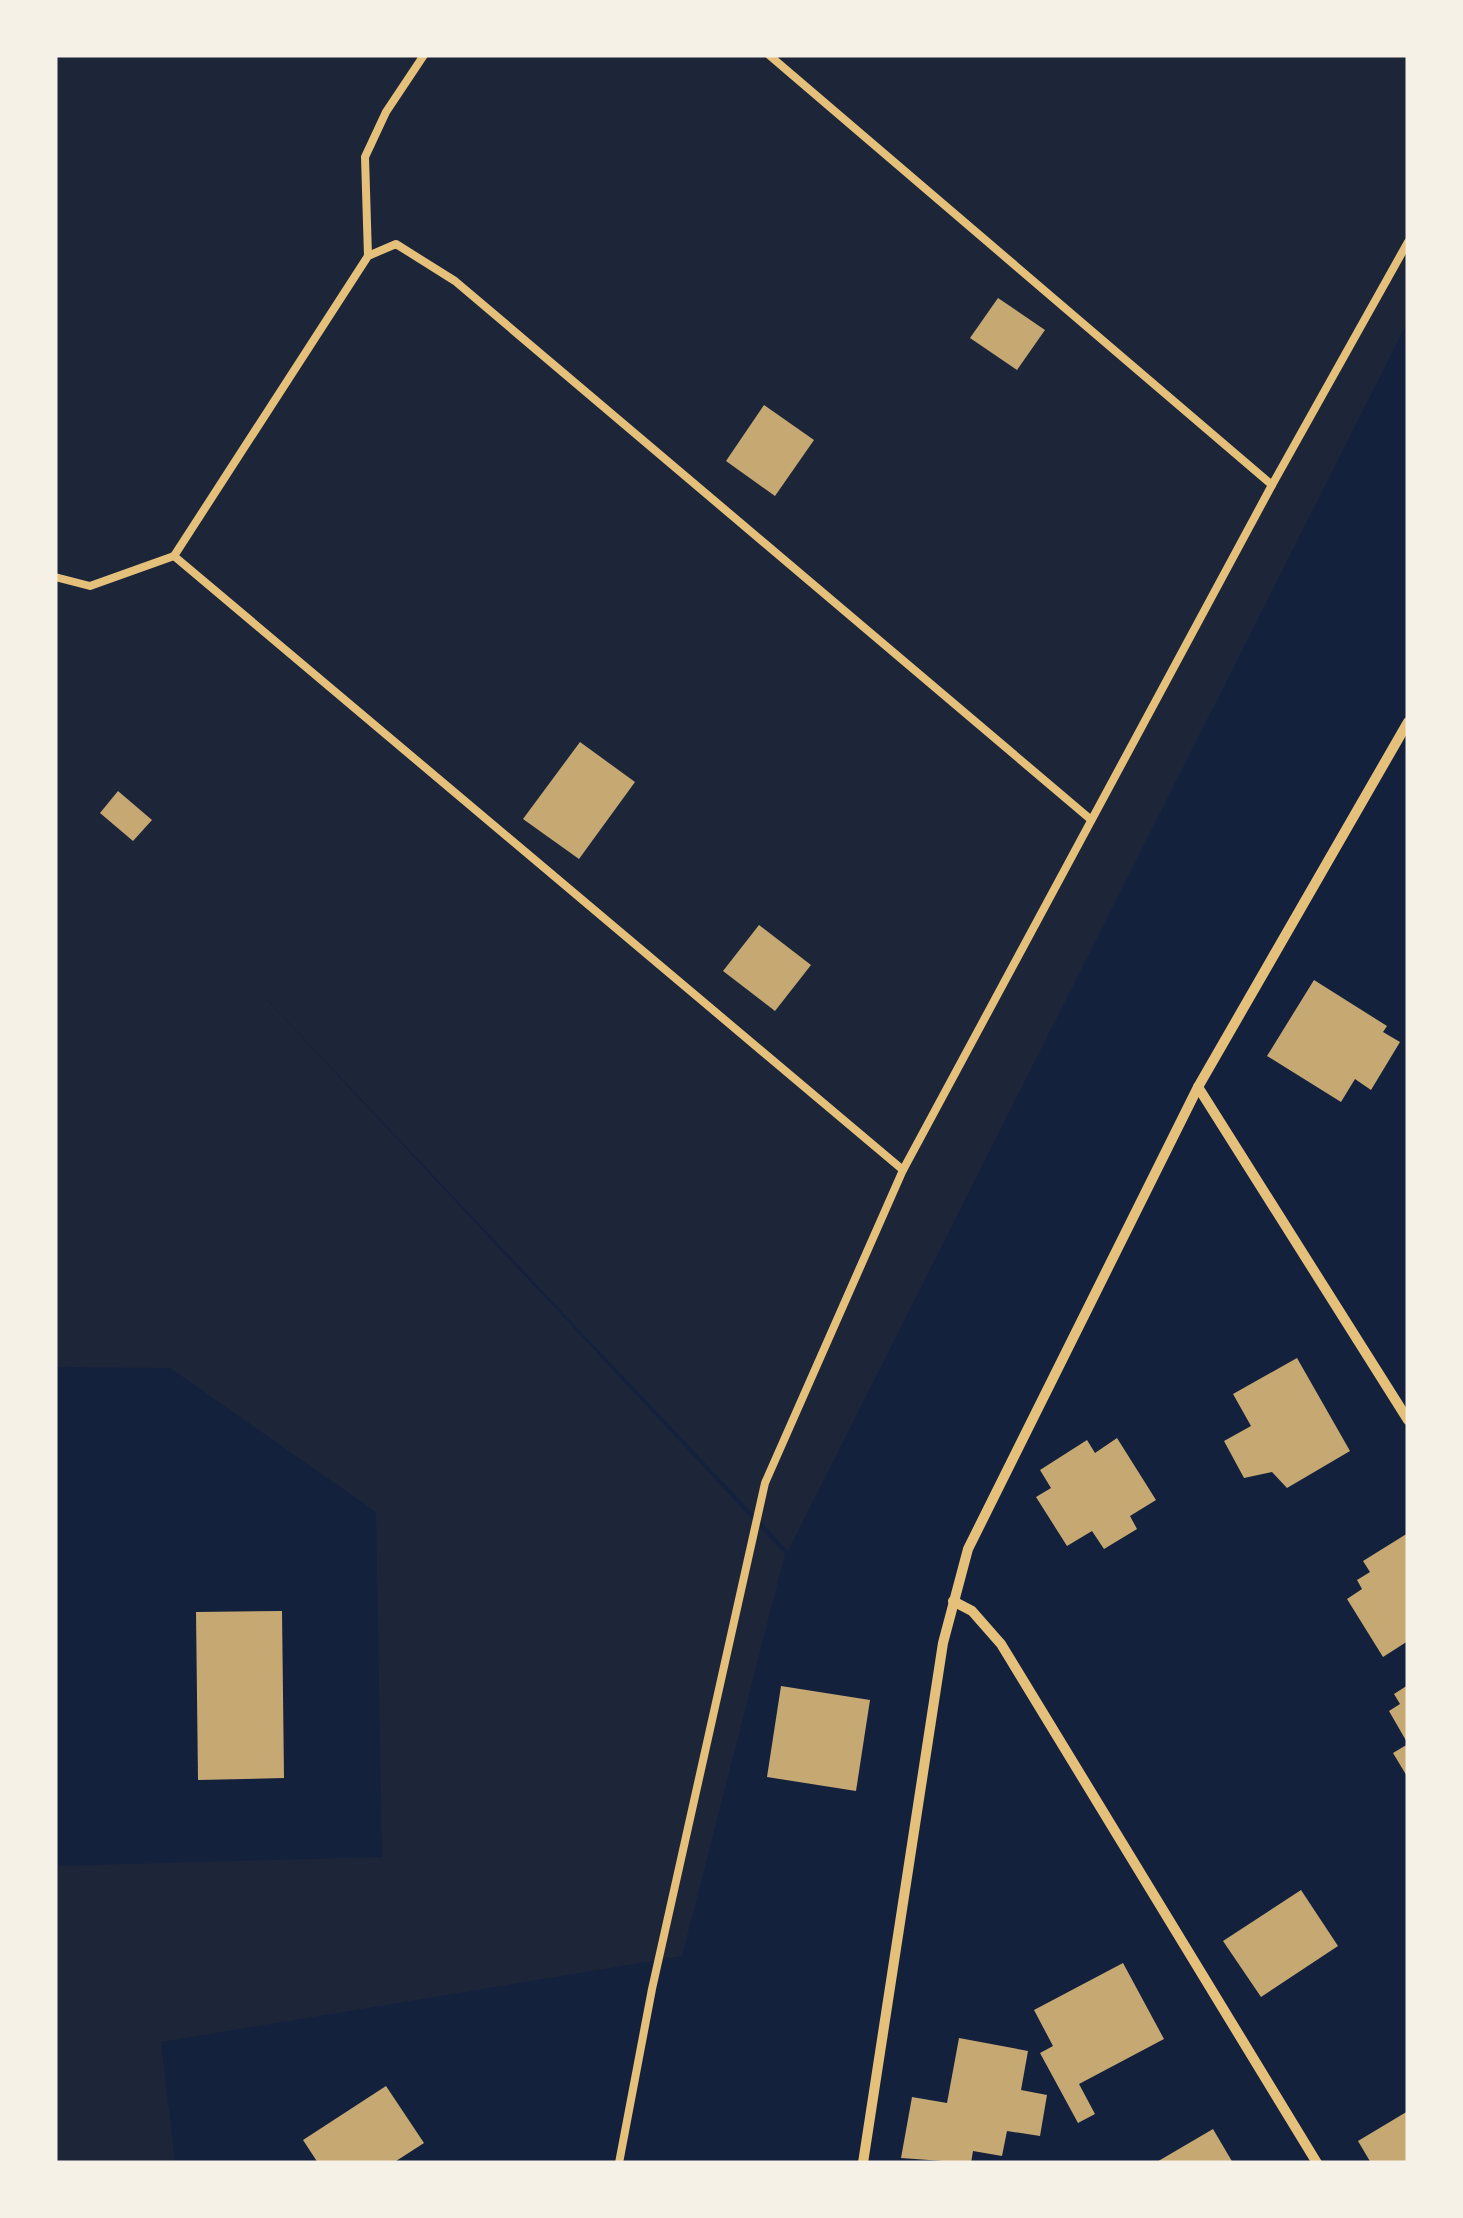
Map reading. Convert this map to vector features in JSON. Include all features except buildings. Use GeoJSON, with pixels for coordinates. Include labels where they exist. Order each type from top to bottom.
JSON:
{"type":"FeatureCollection","features":[{"type":"Feature","properties":{"kind":"street"},"geometry":{"type":"LineString","coordinates":[[863,2163],[942,1643],[968,1549],[1198,1087],[1408,722]]}},
{"type":"Feature","properties":{"kind":"street"},"geometry":{"type":"LineString","coordinates":[[1198,1087],[1408,1420]]}},
{"type":"Feature","properties":{"kind":"street"},"geometry":{"type":"LineString","coordinates":[[953,1601],[972,1611],[1001,1644],[1317,2163]]}},
{"type":"Feature","properties":{"kind":"lane"},"geometry":{"type":"LineString","coordinates":[[368,256],[365,157],[386,112],[424,55]]}},
{"type":"Feature","properties":{"kind":"lane"},"geometry":{"type":"LineString","coordinates":[[769,55],[1272,485]]}},
{"type":"Feature","properties":{"kind":"lane"},"geometry":{"type":"LineString","coordinates":[[618,2163],[652,1989],[765,1483],[903,1170],[1089,818],[1408,242]]}},
{"type":"Feature","properties":{"kind":"lane"},"geometry":{"type":"LineString","coordinates":[[55,577],[90,586],[174,556],[368,256],[396,244],[455,281],[1089,818]]}},
{"type":"Feature","properties":{"kind":"lane"},"geometry":{"type":"LineString","coordinates":[[174,556],[903,1170]]}},
{"type":"Feature","properties":{"kind":"shaded area"},"geometry":{"type":"Polygon","coordinates":[[[55,55],[1408,55],[1408,321],[788,1551],[227,957],[785,1554],[682,1956],[161,2042],[175,2163],[55,2163],[55,1866],[382,1857],[376,1512],[170,1368],[55,1367],[55,55]]]}}]}
